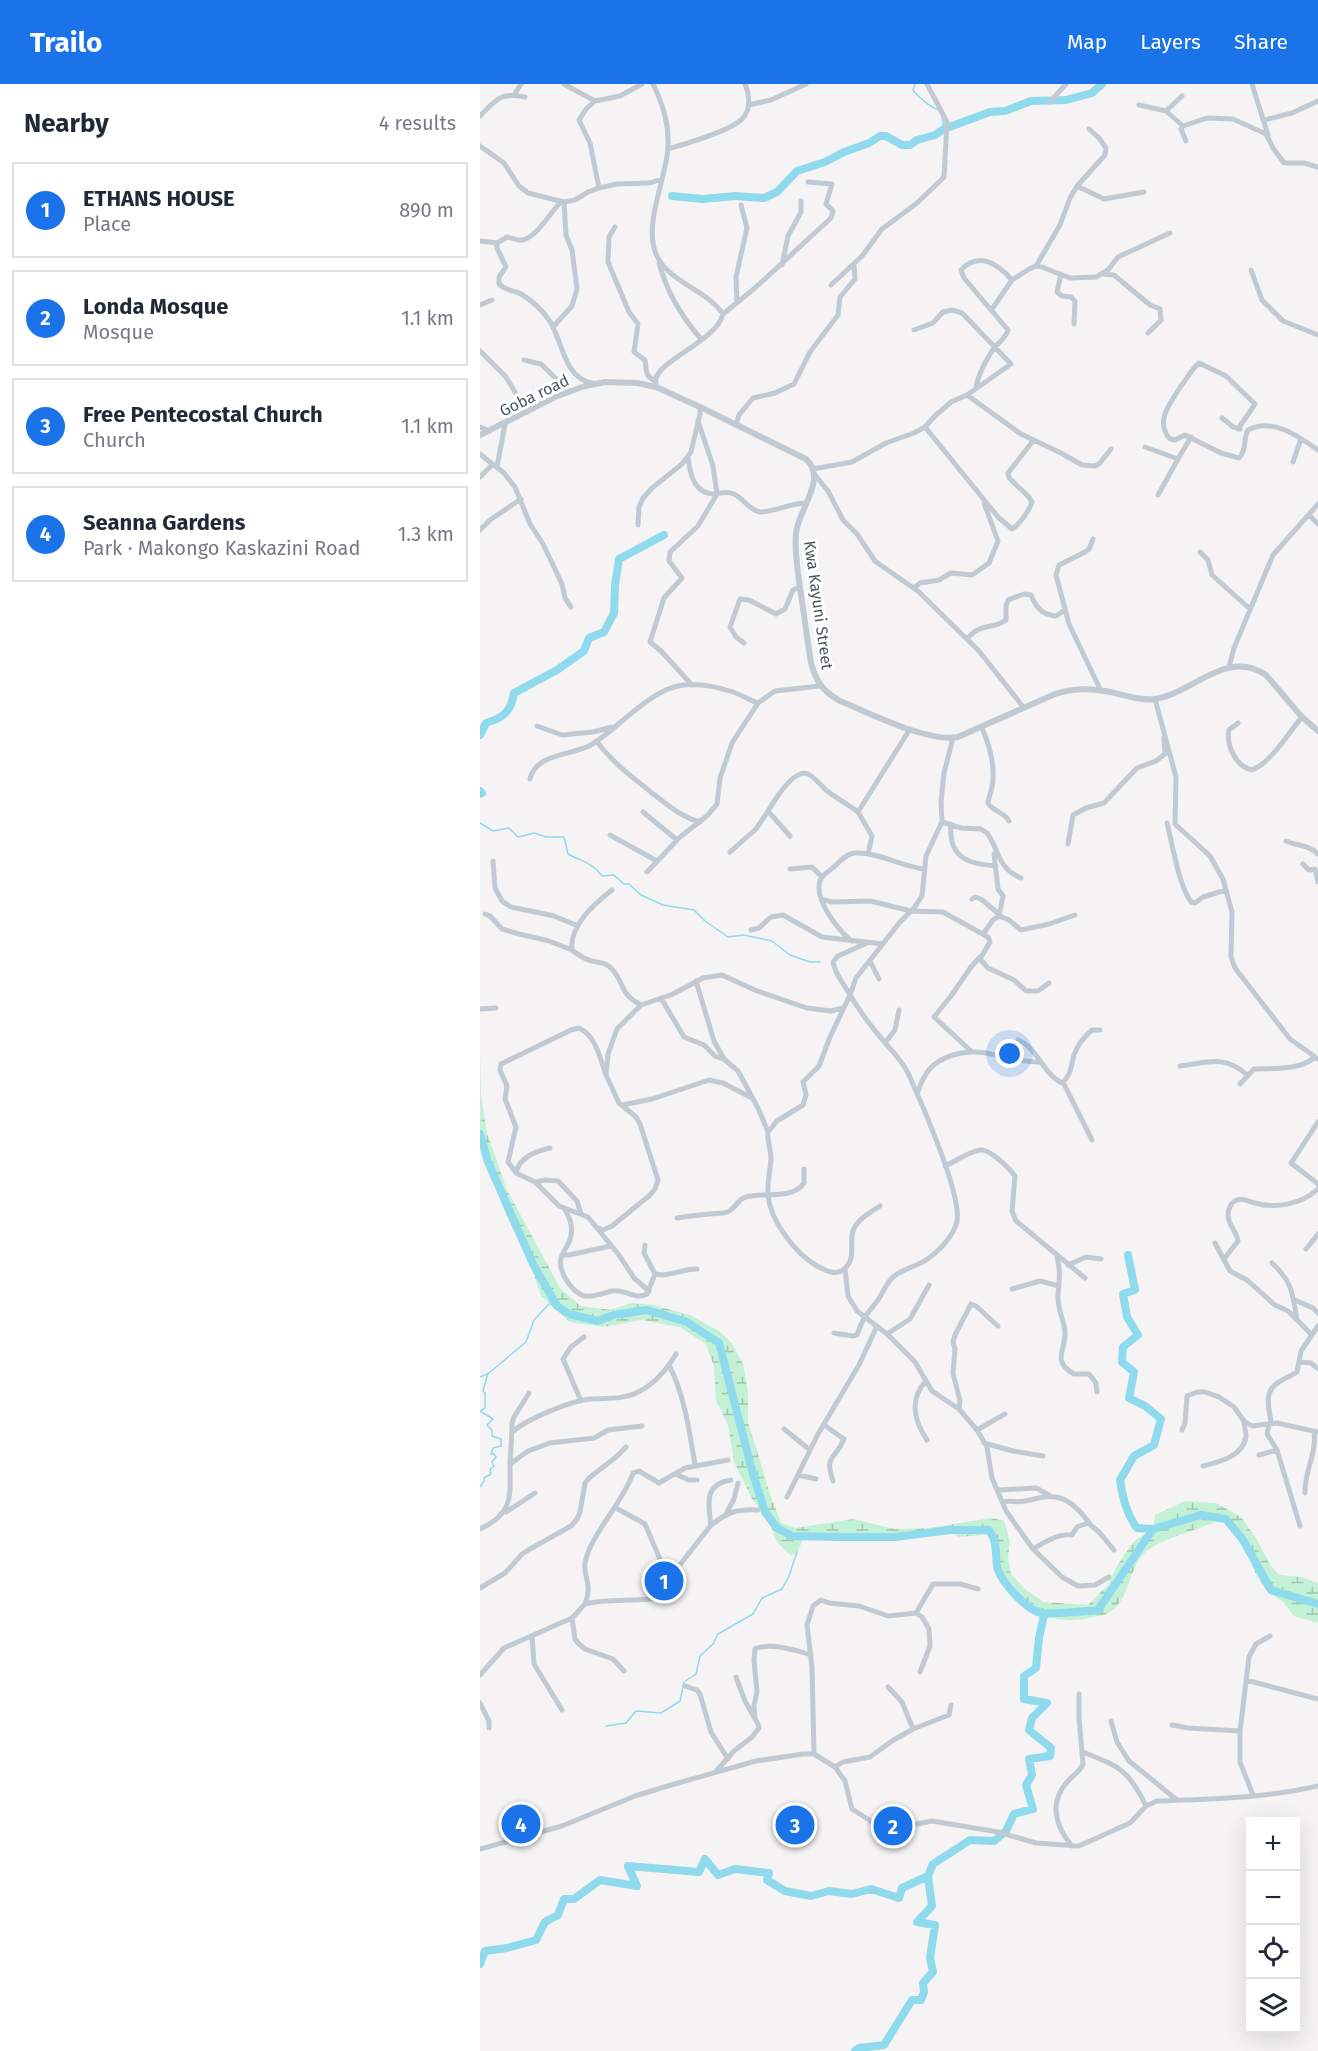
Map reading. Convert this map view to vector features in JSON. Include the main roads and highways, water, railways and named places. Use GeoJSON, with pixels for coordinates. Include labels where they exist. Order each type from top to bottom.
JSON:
{"type":"FeatureCollection","features":[{"type":"Feature","properties":{"kind":"waterway"},"geometry":{"type":"LineString","coordinates":[[915,84],[913,90],[915,93],[937,109]]}},
{"type":"Feature","properties":{"kind":"waterway"},"geometry":{"type":"LineString","coordinates":[[672,196],[703,199],[735,196],[764,198],[777,192],[797,171],[825,162],[880,136],[886,136],[902,145],[910,145],[917,140],[990,112],[1005,111],[1031,101],[1066,100],[1092,93],[1102,84]]}},
{"type":"Feature","properties":{"kind":"waterway"},"geometry":{"type":"LineString","coordinates":[[942,117],[944,127]]}},
{"type":"Feature","properties":{"kind":"waterway"},"geometry":{"type":"LineString","coordinates":[[480,735],[486,723],[497,719],[508,710],[514,693],[557,670],[584,651],[589,638],[604,632],[614,613],[619,559],[664,535]]}},
{"type":"Feature","properties":{"kind":"waterway"},"geometry":{"type":"LineString","coordinates":[[480,791],[482,793],[480,794]]}},
{"type":"Feature","properties":{"kind":"waterway"},"geometry":{"type":"LineString","coordinates":[[480,823],[493,831],[509,828],[518,837],[534,833],[546,837],[564,837],[568,854],[591,865],[602,876],[614,875],[641,895],[663,905],[694,910],[728,937],[743,935],[772,941],[790,955],[810,962],[820,962]]}},
{"type":"Feature","properties":{"kind":"waterway"},"geometry":{"type":"LineString","coordinates":[[480,1134],[488,1162],[533,1264],[557,1306],[569,1314],[597,1321],[614,1315],[647,1310],[687,1322],[719,1343],[753,1474],[765,1512],[777,1528],[792,1536],[839,1537],[895,1537],[950,1530],[989,1530],[995,1545],[998,1570],[1005,1582],[1029,1607],[1041,1613],[1053,1614],[1098,1610],[1153,1529],[1201,1515],[1226,1519],[1243,1540],[1271,1590],[1318,1604]]}},
{"type":"Feature","properties":{"kind":"waterway"},"geometry":{"type":"LineString","coordinates":[[1128,1255],[1135,1290],[1123,1294],[1127,1317],[1138,1335],[1123,1347],[1122,1362],[1134,1372],[1129,1398],[1145,1406],[1161,1419],[1154,1445],[1134,1456],[1120,1480],[1130,1517],[1137,1528],[1153,1529]]}},
{"type":"Feature","properties":{"kind":"waterway"},"geometry":{"type":"LineString","coordinates":[[480,1377],[489,1373],[526,1342],[534,1320],[549,1304],[557,1306]]}},
{"type":"Feature","properties":{"kind":"waterway"},"geometry":{"type":"LineString","coordinates":[[480,1487],[484,1478],[491,1474],[490,1469],[494,1466],[492,1462],[496,1457],[491,1454],[493,1448],[501,1446],[501,1439],[492,1436],[492,1430],[487,1425],[493,1419],[480,1411],[485,1408],[483,1391],[488,1373]]}},
{"type":"Feature","properties":{"kind":"waterway"},"geometry":{"type":"LineString","coordinates":[[606,1726],[626,1723],[636,1711],[661,1713],[680,1701],[684,1682],[696,1674],[700,1656],[713,1644],[718,1634],[753,1614],[762,1598],[782,1589],[797,1552]]}},
{"type":"Feature","properties":{"kind":"waterway"},"geometry":{"type":"LineString","coordinates":[[855,2051],[859,2048],[884,2045],[912,2000],[921,2000],[924,1992],[923,1983],[933,1972],[930,1958],[935,1925],[917,1922],[932,1906],[928,1876],[933,1864],[970,1840],[994,1841],[1006,1831],[1014,1814],[1033,1809],[1026,1785],[1032,1775],[1029,1759],[1050,1756],[1051,1748],[1029,1730],[1032,1718],[1047,1703],[1024,1699],[1024,1676],[1036,1668],[1044,1615]]}},
{"type":"Feature","properties":{"kind":"waterway"},"geometry":{"type":"LineString","coordinates":[[480,1964],[485,1951],[536,1940],[545,1922],[558,1915],[564,1899],[574,1899],[600,1880],[637,1886],[628,1866],[699,1872],[705,1859],[718,1875],[735,1869],[769,1873],[767,1880],[785,1891],[811,1896],[829,1891],[852,1894],[871,1889],[899,1898],[902,1888],[928,1876]]}},
{"type":"Feature","properties":{"kind":"place","name":"ETHANS HOUSE"},"geometry":{"type":"Point","coordinates":[664,1581]}},
{"type":"Feature","properties":{"kind":"place","name":"Seanna Gardens"},"geometry":{"type":"Point","coordinates":[521,1824]}},
{"type":"Feature","properties":{"kind":"place","name":"Free Pentecostal Church"},"geometry":{"type":"Point","coordinates":[795,1825]}},
{"type":"Feature","properties":{"kind":"place","name":"Londa Mosque"},"geometry":{"type":"Point","coordinates":[893,1826]}}]}
